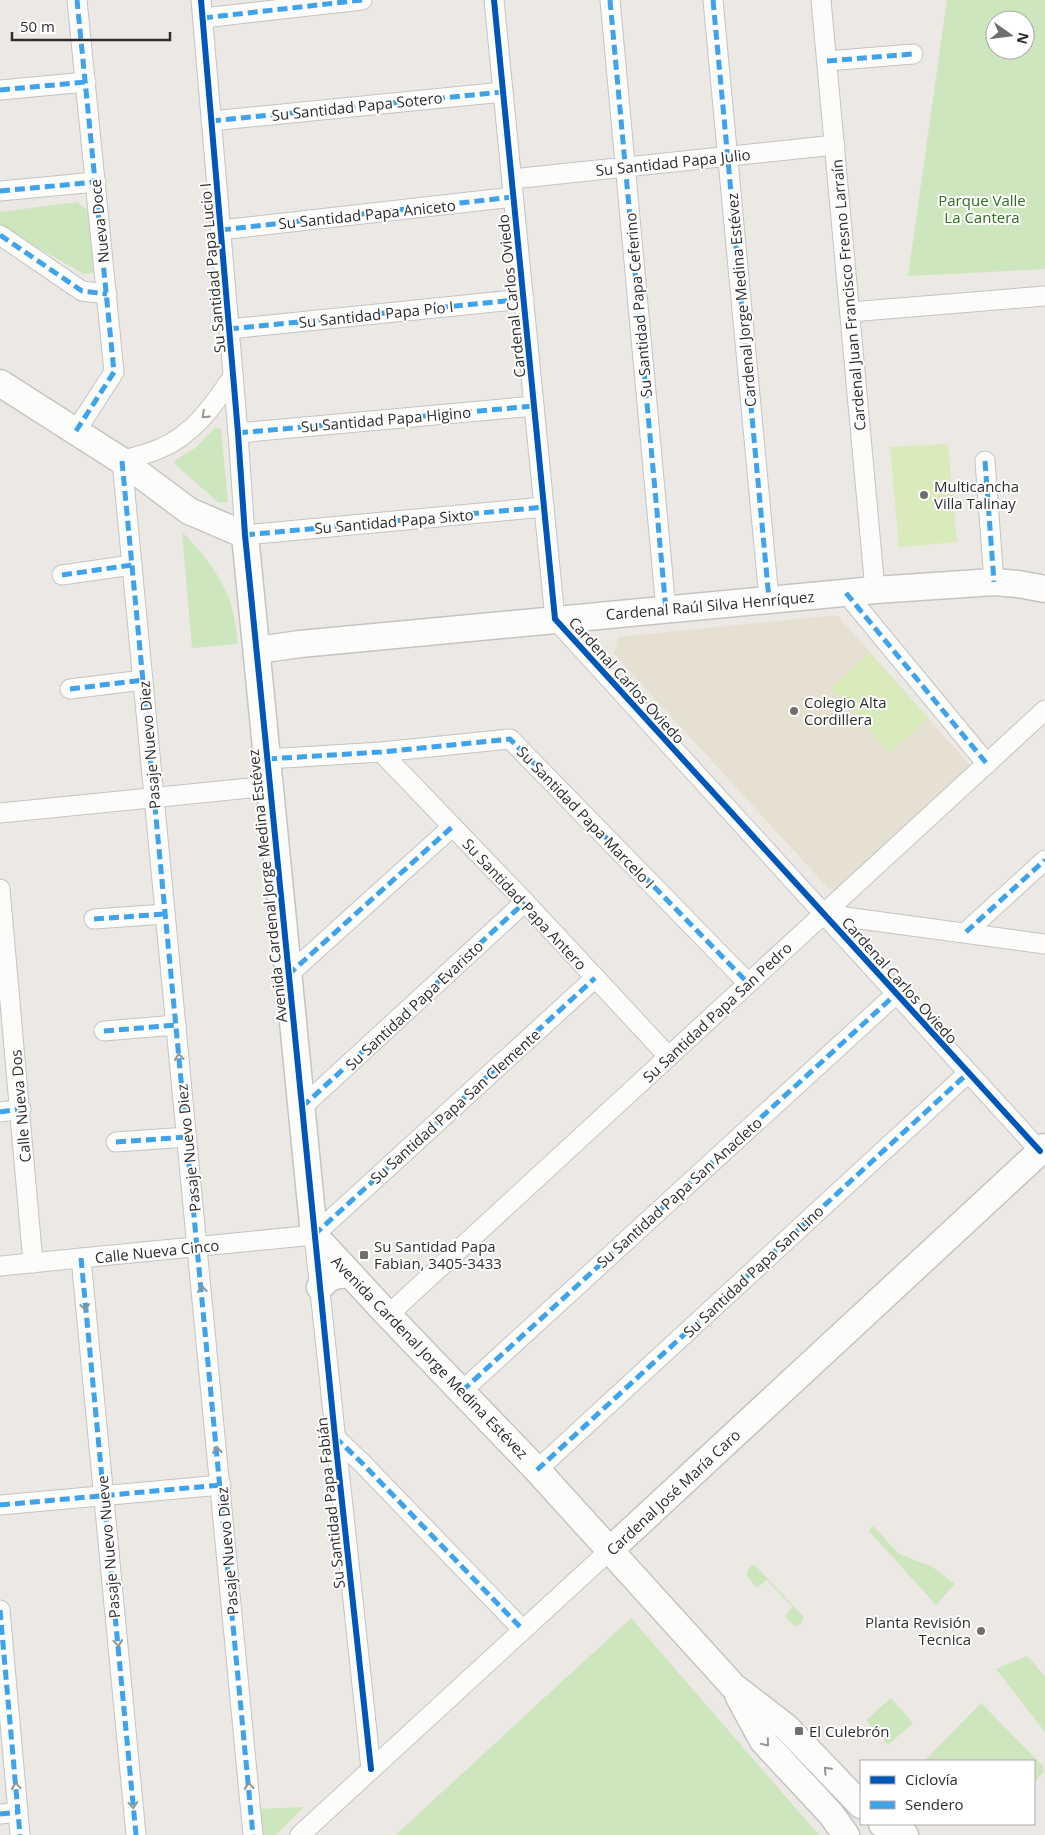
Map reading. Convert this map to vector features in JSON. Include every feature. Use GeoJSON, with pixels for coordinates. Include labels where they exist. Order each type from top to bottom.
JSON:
{"type":"FeatureCollection","features":[{"type":"Feature","properties":{"kind":"street","name":"Nueva Doce"},"geometry":{"type":"LineString","coordinates":[[76,430],[114,372],[78,0]]}},
{"type":"Feature","properties":{"kind":"street"},"geometry":{"type":"LineString","coordinates":[[202,9],[362,0]]}},
{"type":"Feature","properties":{"kind":"street","name":"Cardenal Carlos Oviedo"},"geometry":{"type":"LineString","coordinates":[[494,0],[555,619],[968,1073],[1042,1149]]}},
{"type":"Feature","properties":{"kind":"street","name":"Su Santidad Papa Ceferino"},"geometry":{"type":"LineString","coordinates":[[610,0],[666,610]]}},
{"type":"Feature","properties":{"kind":"street","name":"Cardenal Jorge Medina Estévez"},"geometry":{"type":"LineString","coordinates":[[713,0],[769,599]]}},
{"type":"Feature","properties":{"kind":"street","name":"Cardenal Juan Francisco Fresno Larraín"},"geometry":{"type":"LineString","coordinates":[[822,0],[875,590]]}},
{"type":"Feature","properties":{"kind":"street","name":"Su Santidad Papa Lucio I"},"geometry":{"type":"LineString","coordinates":[[202,9],[234,376],[245,535]]}},
{"type":"Feature","properties":{"kind":"street"},"geometry":{"type":"LineString","coordinates":[[827,60],[913,54]]}},
{"type":"Feature","properties":{"kind":"street"},"geometry":{"type":"LineString","coordinates":[[0,90],[86,82]]}},
{"type":"Feature","properties":{"kind":"street","name":"Su Santidad Papa Sotero"},"geometry":{"type":"LineString","coordinates":[[212,121],[503,92]]}},
{"type":"Feature","properties":{"kind":"street","name":"Su Santidad Papa Julio"},"geometry":{"type":"LineString","coordinates":[[512,188],[625,166],[835,145]]}},
{"type":"Feature","properties":{"kind":"street"},"geometry":{"type":"LineString","coordinates":[[0,191],[96,182]]}},
{"type":"Feature","properties":{"kind":"street","name":"Su Santidad Papa Aniceto"},"geometry":{"type":"LineString","coordinates":[[221,230],[512,188]]}},
{"type":"Feature","properties":{"kind":"street"},"geometry":{"type":"LineString","coordinates":[[0,236],[82,291],[107,294]]}},
{"type":"Feature","properties":{"kind":"street"},"geometry":{"type":"LineString","coordinates":[[850,312],[1045,296]]}},
{"type":"Feature","properties":{"kind":"street","name":"Su Santidad Papa Pío I"},"geometry":{"type":"LineString","coordinates":[[229,329],[524,299]]}},
{"type":"Feature","properties":{"kind":"street"},"geometry":{"type":"LineString","coordinates":[[122,461],[161,448],[185,433],[212,408],[234,376]]}},
{"type":"Feature","properties":{"kind":"street"},"geometry":{"type":"LineString","coordinates":[[0,383],[122,461],[189,511],[245,535]]}},
{"type":"Feature","properties":{"kind":"street","name":"Su Santidad Papa Higino"},"geometry":{"type":"LineString","coordinates":[[238,433],[534,406]]}},
{"type":"Feature","properties":{"kind":"street","name":"Pasaje Nuevo Diez"},"geometry":{"type":"LineString","coordinates":[[122,461],[253,1835]]}},
{"type":"Feature","properties":{"kind":"street"},"geometry":{"type":"LineString","coordinates":[[986,461],[994,582]]}},
{"type":"Feature","properties":{"kind":"street","name":"Su Santidad Papa Sixto"},"geometry":{"type":"LineString","coordinates":[[245,535],[544,507]]}},
{"type":"Feature","properties":{"kind":"street","name":"Avenida Cardenal Jorge Medina Estévez"},"geometry":{"type":"LineString","coordinates":[[245,535],[314,1234],[388,1315],[537,1470],[733,1686],[786,1727],[860,1804]]}},
{"type":"Feature","properties":{"kind":"street"},"geometry":{"type":"LineString","coordinates":[[62,575],[132,565]]}},
{"type":"Feature","properties":{"kind":"street","name":"Cardenal Raúl Silva Henríquez"},"geometry":{"type":"LineString","coordinates":[[257,650],[300,644],[555,619],[875,590],[994,582],[1045,589]]}},
{"type":"Feature","properties":{"kind":"street"},"geometry":{"type":"LineString","coordinates":[[846,593],[987,764]]}},
{"type":"Feature","properties":{"kind":"street"},"geometry":{"type":"LineString","coordinates":[[70,688],[143,680]]}},
{"type":"Feature","properties":{"kind":"street","name":"Su Santidad Papa San Pedro"},"geometry":{"type":"LineString","coordinates":[[388,1315],[1045,710]]}},
{"type":"Feature","properties":{"kind":"street","name":"Su Santidad Papa Marcelo I"},"geometry":{"type":"LineString","coordinates":[[267,759],[381,752],[510,739],[748,983]]}},
{"type":"Feature","properties":{"kind":"street","name":"Su Santidad Papa Antero"},"geometry":{"type":"LineString","coordinates":[[381,752],[669,1056]]}},
{"type":"Feature","properties":{"kind":"street"},"geometry":{"type":"LineString","coordinates":[[0,813],[270,786]]}},
{"type":"Feature","properties":{"kind":"street"},"geometry":{"type":"LineString","coordinates":[[288,974],[452,827]]}},
{"type":"Feature","properties":{"kind":"street"},"geometry":{"type":"LineString","coordinates":[[966,932],[1045,860]]}},
{"type":"Feature","properties":{"kind":"street","name":"Calle Nueva Dos"},"geometry":{"type":"LineString","coordinates":[[0,889],[21,1109],[33,1263]]}},
{"type":"Feature","properties":{"kind":"street","name":"Su Santidad Papa Evaristo"},"geometry":{"type":"LineString","coordinates":[[302,1107],[525,902]]}},
{"type":"Feature","properties":{"kind":"street"},"geometry":{"type":"LineString","coordinates":[[94,919],[166,914]]}},
{"type":"Feature","properties":{"kind":"street"},"geometry":{"type":"LineString","coordinates":[[823,914],[1045,944]]}},
{"type":"Feature","properties":{"kind":"street","name":"Su Santidad Papa San Clemente"},"geometry":{"type":"LineString","coordinates":[[314,1234],[595,978]]}},
{"type":"Feature","properties":{"kind":"street","name":"Su Santidad Papa San Anacleto"},"geometry":{"type":"LineString","coordinates":[[462,1391],[896,994]]}},
{"type":"Feature","properties":{"kind":"street"},"geometry":{"type":"LineString","coordinates":[[104,1031],[176,1025]]}},
{"type":"Feature","properties":{"kind":"street","name":"Su Santidad Papa San Lino"},"geometry":{"type":"LineString","coordinates":[[537,1470],[968,1073]]}},
{"type":"Feature","properties":{"kind":"street"},"geometry":{"type":"LineString","coordinates":[[0,1112],[21,1109]]}},
{"type":"Feature","properties":{"kind":"street"},"geometry":{"type":"LineString","coordinates":[[116,1142],[187,1137]]}},
{"type":"Feature","properties":{"kind":"street","name":"Cardenal José María Caro"},"geometry":{"type":"LineString","coordinates":[[300,1835],[1042,1149]]}},
{"type":"Feature","properties":{"kind":"street","name":"Calle Nueva Cinco"},"geometry":{"type":"LineString","coordinates":[[0,1266],[314,1234]]}},
{"type":"Feature","properties":{"kind":"street","name":"Su Santidad Papa Fabián"},"geometry":{"type":"LineString","coordinates":[[314,1234],[371,1769]]}},
{"type":"Feature","properties":{"kind":"street","name":"Pasaje Nuevo Nueve"},"geometry":{"type":"LineString","coordinates":[[81,1258],[136,1835]]}},
{"type":"Feature","properties":{"kind":"street"},"geometry":{"type":"LineString","coordinates":[[320,1287],[333,1276],[346,1274],[352,1276]]}},
{"type":"Feature","properties":{"kind":"street"},"geometry":{"type":"LineString","coordinates":[[335,1437],[523,1630]]}},
{"type":"Feature","properties":{"kind":"street"},"geometry":{"type":"LineString","coordinates":[[0,1506],[221,1485]]}},
{"type":"Feature","properties":{"kind":"street"},"geometry":{"type":"LineString","coordinates":[[0,1610],[9,1813],[20,1835]]}},
{"type":"Feature","properties":{"kind":"street","name":"Avenida Cardenal Jorge Medina Estévez"},"geometry":{"type":"LineString","coordinates":[[733,1686],[763,1740],[832,1814],[846,1835]]}},
{"type":"Feature","properties":{"kind":"street"},"geometry":{"type":"LineString","coordinates":[[884,1825],[905,1835]]}},
{"type":"Feature","properties":{"kind":"shaded area","name":"Colegio Alta Cordillera"},"geometry":{"type":"Polygon","coordinates":[[[837,615],[973,769],[841,891],[828,888],[614,654],[618,637],[837,615]]]}},
{"type":"Feature","properties":{"kind":"green space","name":"Parque Valle La Cantera"},"geometry":{"type":"Polygon","coordinates":[[[947,0],[1045,0],[1045,269],[908,276],[947,0]]]}},
{"type":"Feature","properties":{"kind":"green space"},"geometry":{"type":"Polygon","coordinates":[[[77,202],[88,211],[95,273],[84,274],[0,226],[0,212],[77,202]]]}},
{"type":"Feature","properties":{"kind":"green space"},"geometry":{"type":"Polygon","coordinates":[[[215,428],[221,429],[228,502],[219,503],[176,465],[174,461],[195,448],[215,428]]]}},
{"type":"Feature","properties":{"kind":"green space","name":"Multicancha Villa Talinay"},"geometry":{"type":"Polygon","coordinates":[[[948,444],[957,542],[899,547],[890,447],[948,444]]]}},
{"type":"Feature","properties":{"kind":"green space"},"geometry":{"type":"Polygon","coordinates":[[[182,532],[209,563],[225,589],[235,621],[238,644],[192,648],[182,532]]]}},
{"type":"Feature","properties":{"kind":"green space"},"geometry":{"type":"Polygon","coordinates":[[[869,653],[928,718],[890,753],[831,688],[869,653]]]}},
{"type":"Feature","properties":{"kind":"green space"},"geometry":{"type":"Polygon","coordinates":[[[873,1526],[899,1554],[931,1566],[955,1584],[936,1605],[869,1531],[873,1526]]]}},
{"type":"Feature","properties":{"kind":"green space"},"geometry":{"type":"Polygon","coordinates":[[[755,1565],[804,1617],[801,1624],[797,1626],[792,1624],[785,1616],[792,1607],[767,1580],[757,1588],[747,1576],[747,1571],[751,1566],[755,1565]]]}},
{"type":"Feature","properties":{"kind":"green space"},"geometry":{"type":"Polygon","coordinates":[[[631,1618],[819,1835],[396,1835],[401,1830],[631,1618]]]}},
{"type":"Feature","properties":{"kind":"green space"},"geometry":{"type":"Polygon","coordinates":[[[1027,1656],[1045,1676],[1045,1732],[996,1669],[1027,1656]]]}},
{"type":"Feature","properties":{"kind":"green space"},"geometry":{"type":"Polygon","coordinates":[[[891,1698],[913,1723],[888,1745],[866,1720],[891,1698]]]}},
{"type":"Feature","properties":{"kind":"green space"},"geometry":{"type":"Polygon","coordinates":[[[981,1703],[1043,1766],[1044,1772],[1035,1782],[1035,1760],[925,1760],[981,1703]]]}},
{"type":"Feature","properties":{"kind":"green space"},"geometry":{"type":"Polygon","coordinates":[[[304,1807],[276,1835],[260,1835],[258,1809],[304,1807]]]}},
{"type":"Feature","properties":{"kind":"marked path"},"geometry":{"type":"LineString","coordinates":[[76,431],[114,372],[77,0]]}},
{"type":"Feature","properties":{"kind":"marked path"},"geometry":{"type":"LineString","coordinates":[[203,18],[362,0]]}},
{"type":"Feature","properties":{"kind":"marked path"},"geometry":{"type":"LineString","coordinates":[[610,0],[666,610]]}},
{"type":"Feature","properties":{"kind":"marked path"},"geometry":{"type":"LineString","coordinates":[[713,0],[769,599]]}},
{"type":"Feature","properties":{"kind":"marked path"},"geometry":{"type":"LineString","coordinates":[[827,61],[913,54]]}},
{"type":"Feature","properties":{"kind":"marked path"},"geometry":{"type":"LineString","coordinates":[[0,90],[86,82]]}},
{"type":"Feature","properties":{"kind":"marked path"},"geometry":{"type":"LineString","coordinates":[[211,121],[503,92]]}},
{"type":"Feature","properties":{"kind":"marked path"},"geometry":{"type":"LineString","coordinates":[[0,191],[96,182]]}},
{"type":"Feature","properties":{"kind":"marked path"},"geometry":{"type":"LineString","coordinates":[[221,230],[513,197]]}},
{"type":"Feature","properties":{"kind":"marked path"},"geometry":{"type":"LineString","coordinates":[[0,235],[82,291],[107,294]]}},
{"type":"Feature","properties":{"kind":"marked path"},"geometry":{"type":"LineString","coordinates":[[229,329],[524,299]]}},
{"type":"Feature","properties":{"kind":"marked path"},"geometry":{"type":"LineString","coordinates":[[238,433],[534,406]]}},
{"type":"Feature","properties":{"kind":"marked path"},"geometry":{"type":"LineString","coordinates":[[122,461],[253,1835]]}},
{"type":"Feature","properties":{"kind":"marked path"},"geometry":{"type":"LineString","coordinates":[[985,461],[994,582]]}},
{"type":"Feature","properties":{"kind":"marked path"},"geometry":{"type":"LineString","coordinates":[[245,535],[544,507]]}},
{"type":"Feature","properties":{"kind":"marked path"},"geometry":{"type":"LineString","coordinates":[[62,575],[132,565]]}},
{"type":"Feature","properties":{"kind":"marked path"},"geometry":{"type":"LineString","coordinates":[[846,593],[987,764]]}},
{"type":"Feature","properties":{"kind":"marked path"},"geometry":{"type":"LineString","coordinates":[[70,689],[143,680]]}},
{"type":"Feature","properties":{"kind":"marked path"},"geometry":{"type":"LineString","coordinates":[[267,759],[381,752],[510,739],[748,983]]}},
{"type":"Feature","properties":{"kind":"marked path"},"geometry":{"type":"LineString","coordinates":[[288,975],[452,827]]}},
{"type":"Feature","properties":{"kind":"marked path"},"geometry":{"type":"LineString","coordinates":[[966,932],[1045,860]]}},
{"type":"Feature","properties":{"kind":"marked path"},"geometry":{"type":"LineString","coordinates":[[302,1107],[525,902]]}},
{"type":"Feature","properties":{"kind":"marked path"},"geometry":{"type":"LineString","coordinates":[[94,919],[165,914]]}},
{"type":"Feature","properties":{"kind":"marked path"},"geometry":{"type":"LineString","coordinates":[[314,1235],[595,978]]}},
{"type":"Feature","properties":{"kind":"marked path"},"geometry":{"type":"LineString","coordinates":[[462,1391],[896,994]]}},
{"type":"Feature","properties":{"kind":"marked path"},"geometry":{"type":"LineString","coordinates":[[104,1031],[176,1025]]}},
{"type":"Feature","properties":{"kind":"marked path"},"geometry":{"type":"LineString","coordinates":[[537,1470],[968,1073]]}},
{"type":"Feature","properties":{"kind":"marked path"},"geometry":{"type":"LineString","coordinates":[[0,1112],[21,1109]]}},
{"type":"Feature","properties":{"kind":"marked path"},"geometry":{"type":"LineString","coordinates":[[116,1142],[187,1137]]}},
{"type":"Feature","properties":{"kind":"marked path"},"geometry":{"type":"LineString","coordinates":[[81,1258],[136,1835]]}},
{"type":"Feature","properties":{"kind":"marked path"},"geometry":{"type":"LineString","coordinates":[[335,1437],[523,1630]]}},
{"type":"Feature","properties":{"kind":"marked path"},"geometry":{"type":"LineString","coordinates":[[0,1505],[221,1485]]}},
{"type":"Feature","properties":{"kind":"marked path"},"geometry":{"type":"LineString","coordinates":[[0,1610],[20,1835]]}},
{"type":"Feature","properties":{"kind":"marked path"},"geometry":{"type":"LineString","coordinates":[[0,1814],[18,1812]]}},
{"type":"Feature","properties":{"kind":"cycle path"},"geometry":{"type":"LineString","coordinates":[[201,0],[245,535],[335,1437],[371,1769]]}},
{"type":"Feature","properties":{"kind":"cycle path"},"geometry":{"type":"LineString","coordinates":[[494,0],[555,619],[1040,1151]]}},
{"type":"Feature","properties":{"kind":"place","name":"Multicancha Villa Talinay"},"geometry":{"type":"Point","coordinates":[924,495]}},
{"type":"Feature","properties":{"kind":"place","name":"Colegio Alta Cordillera"},"geometry":{"type":"Point","coordinates":[794,711]}},
{"type":"Feature","properties":{"kind":"place","name":"Su Santidad Papa Fabian, 3405-3433"},"geometry":{"type":"Point","coordinates":[364,1255]}},
{"type":"Feature","properties":{"kind":"place","name":"Planta Revisión Tecnica"},"geometry":{"type":"Point","coordinates":[981,1631]}},
{"type":"Feature","properties":{"kind":"place","name":"El Culebrón"},"geometry":{"type":"Point","coordinates":[799,1731]}}]}
